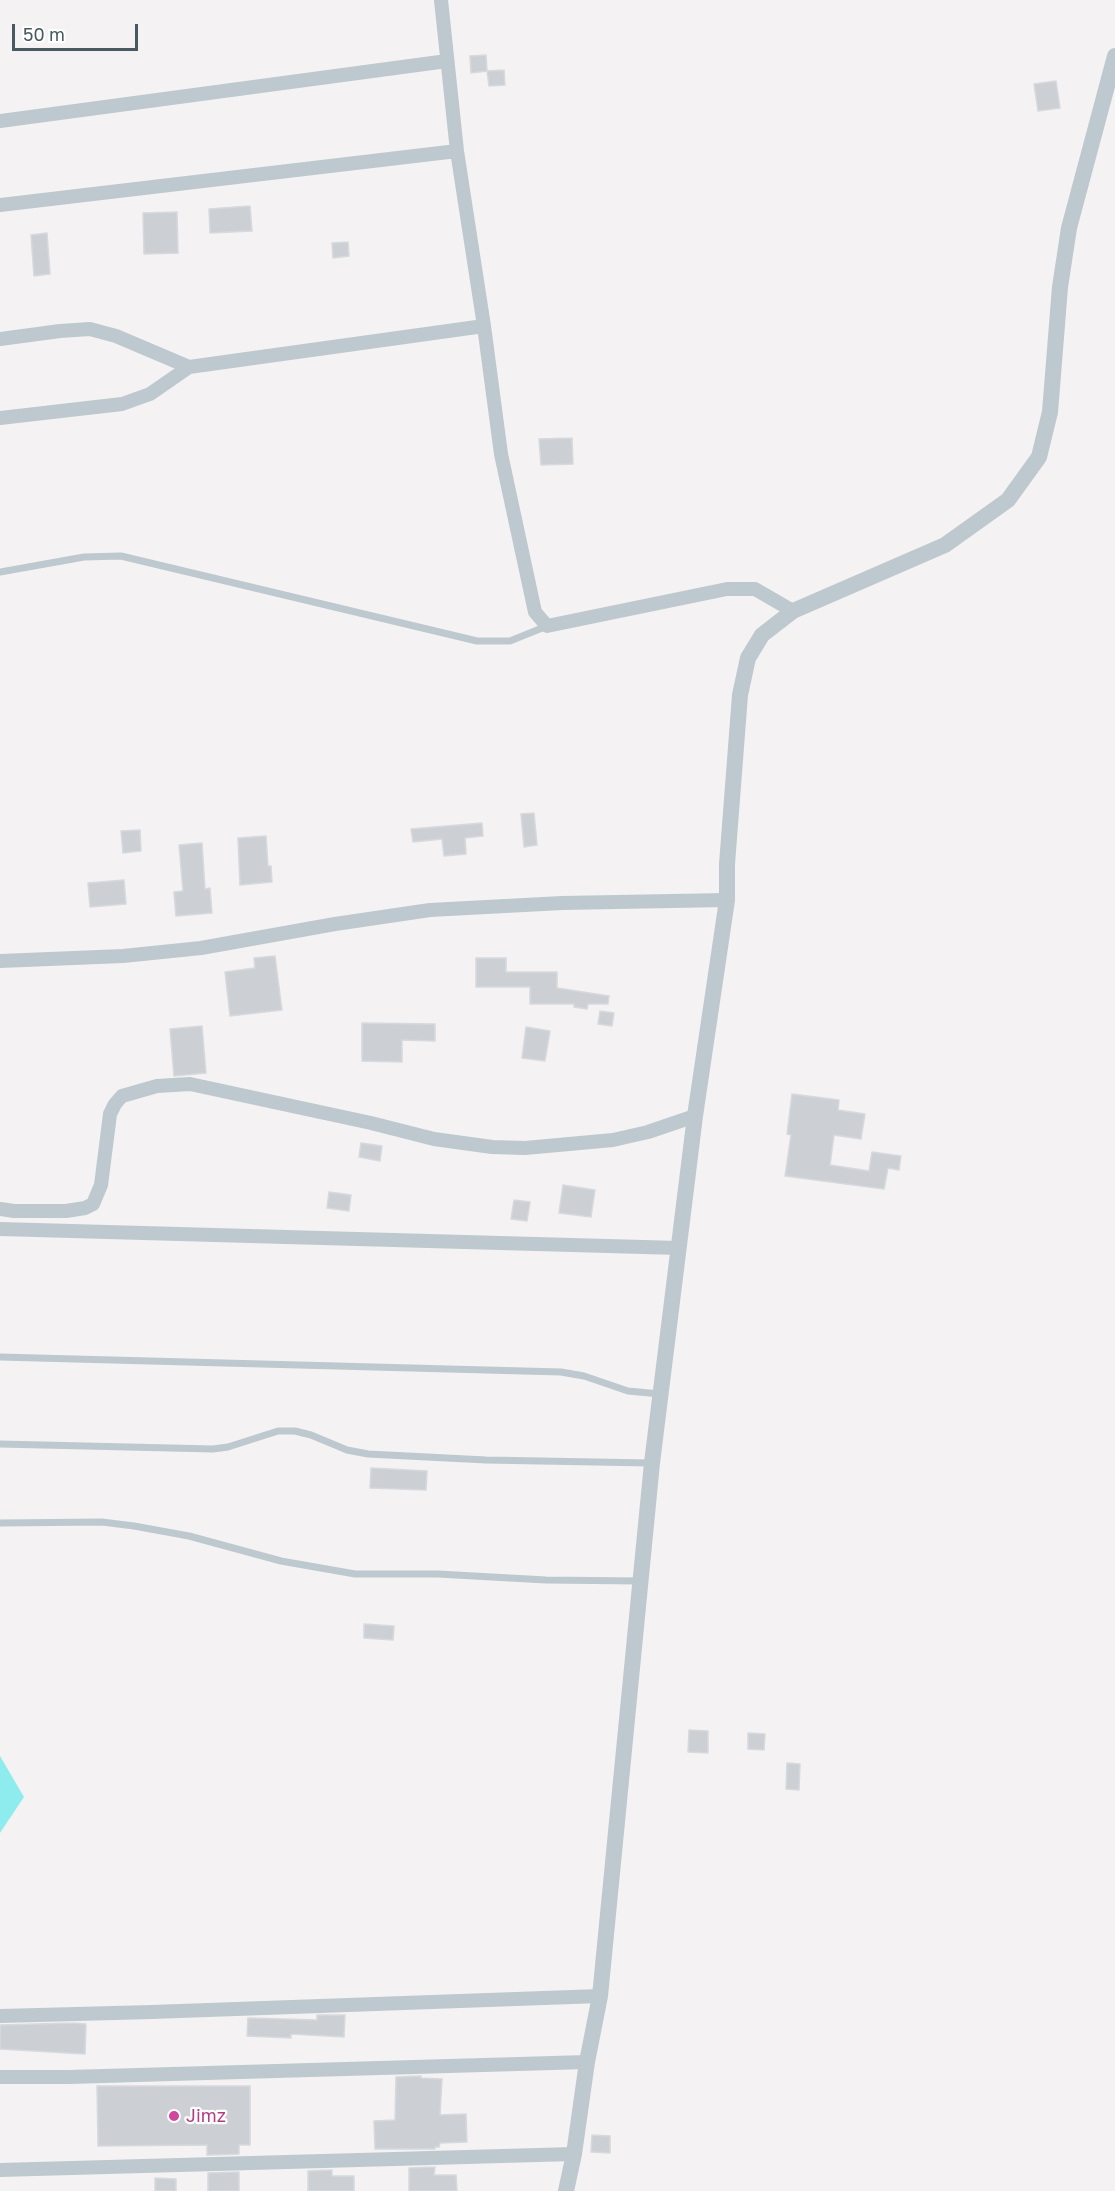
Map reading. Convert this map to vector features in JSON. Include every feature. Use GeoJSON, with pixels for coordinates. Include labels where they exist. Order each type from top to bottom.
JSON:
{"type":"FeatureCollection","features":[{"type":"Feature","properties":{"kind":"street"},"geometry":{"type":"LineString","coordinates":[[441,0],[458,151],[501,454],[535,612],[547,626],[726,589],[755,589],[793,611]]}},
{"type":"Feature","properties":{"kind":"street"},"geometry":{"type":"LineString","coordinates":[[566,2191],[600,1996],[652,1463],[695,1116],[726,900],[740,695],[748,658],[762,635],[793,611],[945,545],[1008,500],[1038,457],[1050,412],[1060,287],[1069,228],[1115,56]]}},
{"type":"Feature","properties":{"kind":"street"},"geometry":{"type":"LineString","coordinates":[[0,121],[447,61]]}},
{"type":"Feature","properties":{"kind":"street"},"geometry":{"type":"LineString","coordinates":[[0,205],[458,151]]}},
{"type":"Feature","properties":{"kind":"street"},"geometry":{"type":"LineString","coordinates":[[0,418],[122,404],[150,394],[189,367],[484,326]]}},
{"type":"Feature","properties":{"kind":"street"},"geometry":{"type":"LineString","coordinates":[[0,339],[90,329],[116,336],[189,367]]}},
{"type":"Feature","properties":{"kind":"street"},"geometry":{"type":"LineString","coordinates":[[0,961],[123,957],[201,948],[430,910],[562,903],[726,900]]}},
{"type":"Feature","properties":{"kind":"street"},"geometry":{"type":"LineString","coordinates":[[0,1209],[66,1211],[85,1208],[93,1204],[101,1185],[110,1114],[115,1104],[122,1096],[157,1086],[176,1084],[201,1087],[359,1120],[435,1139],[492,1147],[525,1148],[614,1140],[648,1132],[695,1116]]}},
{"type":"Feature","properties":{"kind":"street"},"geometry":{"type":"LineString","coordinates":[[0,1229],[679,1248]]}},
{"type":"Feature","properties":{"kind":"street"},"geometry":{"type":"LineString","coordinates":[[0,2016],[600,1996]]}},
{"type":"Feature","properties":{"kind":"street"},"geometry":{"type":"LineString","coordinates":[[0,2077],[587,2062]]}},
{"type":"Feature","properties":{"kind":"street"},"geometry":{"type":"LineString","coordinates":[[0,2170],[574,2154]]}},
{"type":"Feature","properties":{"kind":"lane"},"geometry":{"type":"LineString","coordinates":[[0,573],[84,557],[121,556],[477,641],[510,641],[547,626]]}},
{"type":"Feature","properties":{"kind":"lane"},"geometry":{"type":"LineString","coordinates":[[0,1357],[561,1372],[584,1376],[617,1389],[660,1394]]}},
{"type":"Feature","properties":{"kind":"lane"},"geometry":{"type":"LineString","coordinates":[[0,1444],[213,1449],[228,1447],[278,1431],[295,1431],[311,1435],[346,1450],[368,1454],[486,1460],[652,1463]]}},
{"type":"Feature","properties":{"kind":"lane"},"geometry":{"type":"LineString","coordinates":[[0,1523],[102,1522],[134,1526],[189,1536],[281,1561],[355,1574],[438,1574],[546,1580],[640,1581]]}},
{"type":"Feature","properties":{"kind":"water"},"geometry":{"type":"Polygon","coordinates":[[[0,1756],[24,1797],[0,1833],[0,1756]]]}},
{"type":"Feature","properties":{"kind":"building"},"geometry":{"type":"Polygon","coordinates":[[[486,55],[487,71],[471,73],[470,56],[486,55]]]}},
{"type":"Feature","properties":{"kind":"building"},"geometry":{"type":"Polygon","coordinates":[[[504,70],[505,85],[489,86],[487,71],[504,70]]]}},
{"type":"Feature","properties":{"kind":"building"},"geometry":{"type":"Polygon","coordinates":[[[1056,81],[1060,108],[1038,111],[1034,84],[1056,81]]]}},
{"type":"Feature","properties":{"kind":"building"},"geometry":{"type":"Polygon","coordinates":[[[250,206],[252,231],[210,233],[209,209],[250,206]]]}},
{"type":"Feature","properties":{"kind":"building"},"geometry":{"type":"Polygon","coordinates":[[[177,212],[178,253],[144,254],[143,213],[177,212]]]}},
{"type":"Feature","properties":{"kind":"building"},"geometry":{"type":"Polygon","coordinates":[[[47,233],[50,274],[34,276],[31,235],[47,233]]]}},
{"type":"Feature","properties":{"kind":"building"},"geometry":{"type":"Polygon","coordinates":[[[348,242],[349,256],[333,258],[332,243],[348,242]]]}},
{"type":"Feature","properties":{"kind":"building"},"geometry":{"type":"Polygon","coordinates":[[[572,438],[573,464],[541,465],[539,439],[572,438]]]}},
{"type":"Feature","properties":{"kind":"building"},"geometry":{"type":"Polygon","coordinates":[[[534,813],[537,845],[524,847],[521,814],[534,813]]]}},
{"type":"Feature","properties":{"kind":"building"},"geometry":{"type":"Polygon","coordinates":[[[482,823],[483,836],[465,838],[466,854],[444,856],[442,839],[413,842],[411,829],[482,823]]]}},
{"type":"Feature","properties":{"kind":"building"},"geometry":{"type":"Polygon","coordinates":[[[140,830],[141,851],[123,853],[121,831],[140,830]]]}},
{"type":"Feature","properties":{"kind":"building"},"geometry":{"type":"Polygon","coordinates":[[[266,836],[268,866],[271,866],[272,882],[240,885],[238,838],[266,836]]]}},
{"type":"Feature","properties":{"kind":"building"},"geometry":{"type":"Polygon","coordinates":[[[202,843],[205,889],[210,888],[212,913],[176,916],[174,892],[183,891],[179,845],[202,843]]]}},
{"type":"Feature","properties":{"kind":"building"},"geometry":{"type":"Polygon","coordinates":[[[124,880],[126,904],[90,907],[88,883],[124,880]]]}},
{"type":"Feature","properties":{"kind":"building"},"geometry":{"type":"Polygon","coordinates":[[[275,956],[282,1010],[230,1016],[225,972],[255,968],[254,958],[275,956]]]}},
{"type":"Feature","properties":{"kind":"building"},"geometry":{"type":"Polygon","coordinates":[[[476,958],[506,958],[506,972],[557,972],[557,988],[609,996],[608,1004],[588,1004],[587,1009],[574,1007],[574,1004],[530,1004],[530,987],[476,987],[476,958]]]}},
{"type":"Feature","properties":{"kind":"building"},"geometry":{"type":"Polygon","coordinates":[[[600,1011],[614,1013],[612,1026],[598,1024],[600,1011]]]}},
{"type":"Feature","properties":{"kind":"building"},"geometry":{"type":"Polygon","coordinates":[[[362,1023],[435,1024],[435,1041],[402,1040],[402,1062],[362,1061],[362,1023]]]}},
{"type":"Feature","properties":{"kind":"building"},"geometry":{"type":"Polygon","coordinates":[[[202,1026],[206,1073],[174,1076],[170,1029],[202,1026]]]}},
{"type":"Feature","properties":{"kind":"building"},"geometry":{"type":"Polygon","coordinates":[[[526,1027],[550,1031],[545,1061],[522,1058],[526,1027]]]}},
{"type":"Feature","properties":{"kind":"building"},"geometry":{"type":"Polygon","coordinates":[[[792,1094],[839,1100],[838,1110],[865,1114],[861,1139],[834,1135],[830,1165],[869,1171],[872,1152],[901,1156],[899,1170],[888,1168],[884,1189],[785,1176],[791,1135],[787,1134],[792,1094]]]}},
{"type":"Feature","properties":{"kind":"building"},"geometry":{"type":"Polygon","coordinates":[[[361,1143],[382,1146],[380,1161],[359,1157],[361,1143]]]}},
{"type":"Feature","properties":{"kind":"building"},"geometry":{"type":"Polygon","coordinates":[[[563,1185],[595,1190],[591,1217],[559,1213],[563,1185]]]}},
{"type":"Feature","properties":{"kind":"building"},"geometry":{"type":"Polygon","coordinates":[[[329,1192],[351,1195],[349,1211],[327,1208],[329,1192]]]}},
{"type":"Feature","properties":{"kind":"building"},"geometry":{"type":"Polygon","coordinates":[[[514,1200],[530,1202],[527,1221],[511,1219],[514,1200]]]}},
{"type":"Feature","properties":{"kind":"building"},"geometry":{"type":"Polygon","coordinates":[[[371,1468],[427,1471],[426,1490],[370,1488],[371,1468]]]}},
{"type":"Feature","properties":{"kind":"building"},"geometry":{"type":"Polygon","coordinates":[[[364,1624],[394,1626],[393,1640],[364,1638],[364,1624]]]}},
{"type":"Feature","properties":{"kind":"building"},"geometry":{"type":"Polygon","coordinates":[[[689,1730],[708,1731],[708,1753],[688,1752],[689,1730]]]}},
{"type":"Feature","properties":{"kind":"building"},"geometry":{"type":"Polygon","coordinates":[[[748,1733],[765,1734],[764,1750],[748,1749],[748,1733]]]}},
{"type":"Feature","properties":{"kind":"building"},"geometry":{"type":"Polygon","coordinates":[[[787,1763],[800,1764],[799,1790],[786,1789],[787,1763]]]}},
{"type":"Feature","properties":{"kind":"building"},"geometry":{"type":"Polygon","coordinates":[[[317,2015],[345,2015],[344,2037],[291,2034],[291,2038],[247,2036],[248,2018],[317,2020],[317,2015]]]}},
{"type":"Feature","properties":{"kind":"building"},"geometry":{"type":"Polygon","coordinates":[[[86,2024],[85,2054],[0,2049],[0,2025],[86,2024]]]}},
{"type":"Feature","properties":{"kind":"building"},"geometry":{"type":"Polygon","coordinates":[[[421,2076],[421,2078],[442,2079],[440,2115],[466,2114],[467,2142],[440,2143],[435,2149],[375,2149],[374,2121],[395,2120],[396,2077],[421,2076]]]}},
{"type":"Feature","properties":{"kind":"building","name":"Jimz"},"geometry":{"type":"Polygon","coordinates":[[[97,2086],[250,2086],[250,2145],[239,2145],[239,2154],[207,2155],[207,2145],[98,2146],[97,2086]]]}},
{"type":"Feature","properties":{"kind":"building"},"geometry":{"type":"Polygon","coordinates":[[[592,2135],[610,2136],[610,2153],[591,2152],[592,2135]]]}},
{"type":"Feature","properties":{"kind":"building"},"geometry":{"type":"Polygon","coordinates":[[[435,2167],[434,2175],[456,2175],[457,2191],[409,2191],[409,2168],[435,2167]]]}},
{"type":"Feature","properties":{"kind":"building"},"geometry":{"type":"Polygon","coordinates":[[[332,2170],[332,2176],[354,2176],[354,2191],[308,2191],[308,2171],[332,2170]]]}},
{"type":"Feature","properties":{"kind":"building"},"geometry":{"type":"Polygon","coordinates":[[[239,2172],[239,2191],[208,2191],[208,2173],[239,2172]]]}},
{"type":"Feature","properties":{"kind":"building"},"geometry":{"type":"Polygon","coordinates":[[[155,2178],[176,2179],[176,2191],[155,2191],[155,2178]]]}},
{"type":"Feature","properties":{"kind":"place","name":"Jimz"},"geometry":{"type":"Point","coordinates":[174,2116]}}]}
